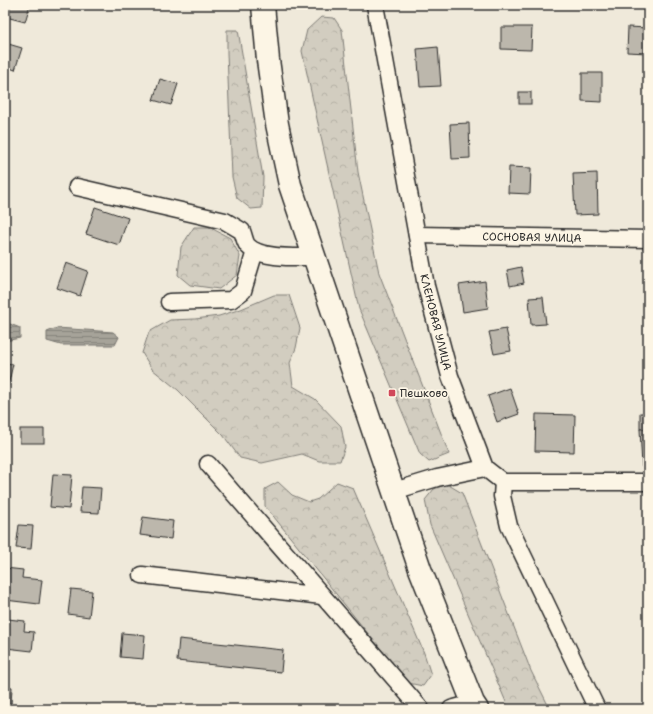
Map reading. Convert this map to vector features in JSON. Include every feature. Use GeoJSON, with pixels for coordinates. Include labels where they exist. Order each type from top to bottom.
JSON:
{"type":"FeatureCollection","features":[{"type":"Feature","properties":{"kind":"highway"},"geometry":{"type":"LineString","coordinates":[[264,5],[268,60],[277,124],[290,185],[420,569],[475,706]]}},
{"type":"Feature","properties":{"kind":"street","name":"КЛЕНОВАЯ УЛИЦА"},"geometry":{"type":"LineString","coordinates":[[375,5],[426,286],[450,376],[485,468]]}},
{"type":"Feature","properties":{"kind":"street"},"geometry":{"type":"LineString","coordinates":[[77,186],[225,221],[242,231],[247,245],[255,251],[282,257],[314,257]]}},
{"type":"Feature","properties":{"kind":"street","name":"СОСНОВАЯ УЛИЦА"},"geometry":{"type":"LineString","coordinates":[[417,235],[648,239]]}},
{"type":"Feature","properties":{"kind":"street"},"geometry":{"type":"LineString","coordinates":[[169,302],[231,300],[242,291],[255,251]]}},
{"type":"Feature","properties":{"kind":"street"},"geometry":{"type":"LineString","coordinates":[[208,464],[421,709]]}},
{"type":"Feature","properties":{"kind":"street"},"geometry":{"type":"LineString","coordinates":[[394,491],[437,478],[485,468],[503,482],[648,482]]}},
{"type":"Feature","properties":{"kind":"street"},"geometry":{"type":"LineString","coordinates":[[503,482],[502,496],[509,526],[597,709]]}},
{"type":"Feature","properties":{"kind":"street"},"geometry":{"type":"LineString","coordinates":[[142,575],[322,596]]}},
{"type":"Feature","properties":{"kind":"street"},"geometry":{"type":"LineString","coordinates":[[451,709],[475,706]]}},
{"type":"Feature","properties":{"kind":"green space"},"geometry":{"type":"Polygon","coordinates":[[[321,17],[334,18],[342,30],[358,172],[379,273],[449,454],[429,462],[420,454],[359,309],[302,51],[307,30],[321,17]]]}},
{"type":"Feature","properties":{"kind":"green space"},"geometry":{"type":"Polygon","coordinates":[[[227,30],[238,30],[263,177],[262,208],[251,209],[237,198],[232,177],[227,30]]]}},
{"type":"Feature","properties":{"kind":"green space"},"geometry":{"type":"Polygon","coordinates":[[[194,227],[209,227],[230,238],[240,256],[237,275],[219,289],[190,285],[178,275],[181,247],[194,227]]]}},
{"type":"Feature","properties":{"kind":"green space"},"geometry":{"type":"Polygon","coordinates":[[[274,295],[289,295],[300,328],[296,348],[290,363],[293,386],[315,399],[341,426],[345,447],[340,461],[319,461],[302,454],[262,463],[240,458],[223,435],[178,390],[152,369],[142,353],[149,332],[170,320],[219,316],[241,309],[274,295]]]}},
{"type":"Feature","properties":{"kind":"green space"},"geometry":{"type":"Polygon","coordinates":[[[278,482],[292,495],[309,502],[318,499],[337,482],[353,488],[424,653],[431,675],[423,686],[408,683],[265,506],[265,489],[278,482]]]}},
{"type":"Feature","properties":{"kind":"green space"},"geometry":{"type":"Polygon","coordinates":[[[447,484],[462,493],[531,671],[550,709],[509,709],[430,525],[425,500],[434,489],[447,484]]]}},
{"type":"Feature","properties":{"kind":"shaded area"},"geometry":{"type":"Polygon","coordinates":[[[5,322],[20,328],[20,338],[5,341],[5,322]]]}},
{"type":"Feature","properties":{"kind":"shaded area"},"geometry":{"type":"Polygon","coordinates":[[[57,328],[113,332],[119,337],[115,345],[61,345],[47,341],[47,332],[57,328]]]}},
{"type":"Feature","properties":{"kind":"building"},"geometry":{"type":"Polygon","coordinates":[[[9,5],[30,5],[25,22],[6,17],[9,5]]]}},
{"type":"Feature","properties":{"kind":"building"},"geometry":{"type":"Polygon","coordinates":[[[501,27],[532,27],[531,50],[501,49],[501,27]]]}},
{"type":"Feature","properties":{"kind":"building"},"geometry":{"type":"Polygon","coordinates":[[[628,27],[648,28],[647,53],[627,52],[628,27]]]}},
{"type":"Feature","properties":{"kind":"building"},"geometry":{"type":"Polygon","coordinates":[[[5,43],[22,48],[15,70],[5,66],[5,43]]]}},
{"type":"Feature","properties":{"kind":"building"},"geometry":{"type":"Polygon","coordinates":[[[438,47],[441,86],[420,87],[417,49],[438,47]]]}},
{"type":"Feature","properties":{"kind":"building"},"geometry":{"type":"Polygon","coordinates":[[[582,73],[602,73],[602,102],[582,101],[582,73]]]}},
{"type":"Feature","properties":{"kind":"building"},"geometry":{"type":"Polygon","coordinates":[[[160,79],[178,84],[171,105],[153,100],[160,79]]]}},
{"type":"Feature","properties":{"kind":"building"},"geometry":{"type":"Polygon","coordinates":[[[519,92],[531,92],[531,104],[519,104],[519,92]]]}},
{"type":"Feature","properties":{"kind":"building"},"geometry":{"type":"Polygon","coordinates":[[[469,123],[470,158],[452,159],[450,124],[469,123]]]}},
{"type":"Feature","properties":{"kind":"building"},"geometry":{"type":"Polygon","coordinates":[[[509,167],[531,168],[530,194],[508,193],[509,167]]]}},
{"type":"Feature","properties":{"kind":"building"},"geometry":{"type":"Polygon","coordinates":[[[597,173],[598,214],[575,215],[573,174],[597,173]]]}},
{"type":"Feature","properties":{"kind":"building"},"geometry":{"type":"Polygon","coordinates":[[[95,207],[128,218],[119,245],[86,234],[95,207]]]}},
{"type":"Feature","properties":{"kind":"building"},"geometry":{"type":"Polygon","coordinates":[[[66,263],[88,271],[80,296],[57,288],[66,263]]]}},
{"type":"Feature","properties":{"kind":"building"},"geometry":{"type":"Polygon","coordinates":[[[521,267],[524,283],[510,286],[507,270],[521,267]]]}},
{"type":"Feature","properties":{"kind":"building"},"geometry":{"type":"Polygon","coordinates":[[[485,281],[488,308],[463,312],[459,285],[485,281]]]}},
{"type":"Feature","properties":{"kind":"building"},"geometry":{"type":"Polygon","coordinates":[[[543,297],[546,324],[531,325],[529,298],[543,297]]]}},
{"type":"Feature","properties":{"kind":"building"},"geometry":{"type":"Polygon","coordinates":[[[506,329],[511,351],[494,354],[489,332],[506,329]]]}},
{"type":"Feature","properties":{"kind":"building"},"geometry":{"type":"Polygon","coordinates":[[[5,363],[13,364],[8,386],[5,385],[5,363]]]}},
{"type":"Feature","properties":{"kind":"building"},"geometry":{"type":"Polygon","coordinates":[[[510,388],[519,414],[497,422],[488,396],[510,388]]]}},
{"type":"Feature","properties":{"kind":"building"},"geometry":{"type":"Polygon","coordinates":[[[640,413],[648,413],[648,429],[640,429],[640,413]]]}},
{"type":"Feature","properties":{"kind":"building"},"geometry":{"type":"Polygon","coordinates":[[[536,414],[575,415],[574,452],[535,451],[536,414]]]}},
{"type":"Feature","properties":{"kind":"building"},"geometry":{"type":"Polygon","coordinates":[[[20,429],[44,429],[44,443],[20,443],[20,429]]]}},
{"type":"Feature","properties":{"kind":"building"},"geometry":{"type":"Polygon","coordinates":[[[640,429],[648,429],[648,467],[642,467],[640,429]]]}},
{"type":"Feature","properties":{"kind":"building"},"geometry":{"type":"Polygon","coordinates":[[[53,474],[72,475],[69,509],[50,507],[53,474]]]}},
{"type":"Feature","properties":{"kind":"building"},"geometry":{"type":"Polygon","coordinates":[[[82,487],[101,488],[99,513],[80,512],[82,487]]]}},
{"type":"Feature","properties":{"kind":"building"},"geometry":{"type":"Polygon","coordinates":[[[143,517],[173,521],[171,539],[140,535],[143,517]]]}},
{"type":"Feature","properties":{"kind":"building"},"geometry":{"type":"Polygon","coordinates":[[[19,525],[33,526],[31,549],[16,548],[19,525]]]}},
{"type":"Feature","properties":{"kind":"building"},"geometry":{"type":"Polygon","coordinates":[[[5,568],[23,570],[22,578],[42,580],[39,604],[5,600],[5,568]]]}},
{"type":"Feature","properties":{"kind":"building"},"geometry":{"type":"Polygon","coordinates":[[[71,589],[92,591],[89,617],[68,614],[71,589]]]}},
{"type":"Feature","properties":{"kind":"building"},"geometry":{"type":"Polygon","coordinates":[[[8,619],[25,621],[24,631],[34,632],[32,651],[6,648],[5,631],[7,631],[8,619]]]}},
{"type":"Feature","properties":{"kind":"building"},"geometry":{"type":"Polygon","coordinates":[[[122,633],[145,635],[143,659],[120,657],[122,633]]]}},
{"type":"Feature","properties":{"kind":"building"},"geometry":{"type":"Polygon","coordinates":[[[179,639],[283,650],[281,672],[177,661],[179,639]]]}},
{"type":"Feature","properties":{"kind":"building"},"geometry":{"type":"Polygon","coordinates":[[[5,686],[12,687],[11,705],[5,705],[5,686]]]}},
{"type":"Feature","properties":{"kind":"place","name":"Пешково"},"geometry":{"type":"Point","coordinates":[392,393]}}]}
